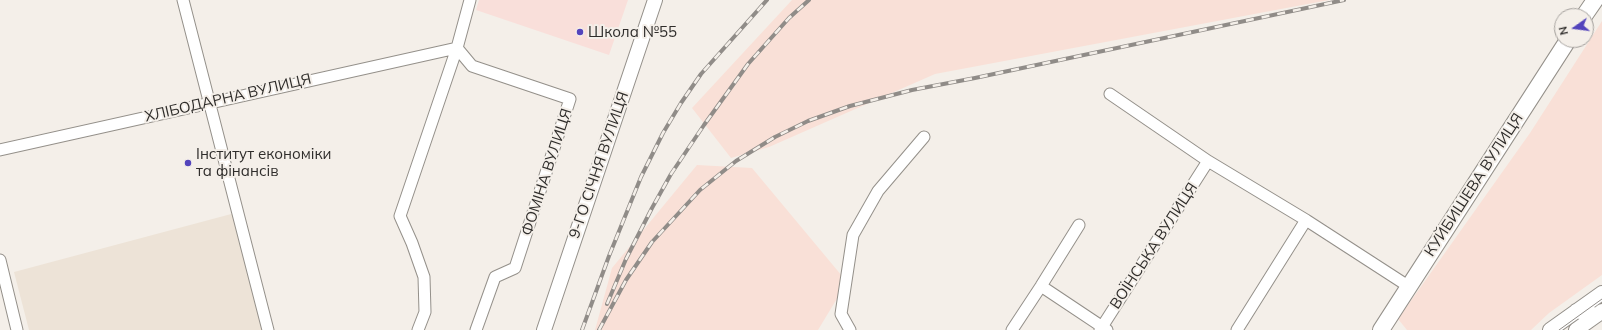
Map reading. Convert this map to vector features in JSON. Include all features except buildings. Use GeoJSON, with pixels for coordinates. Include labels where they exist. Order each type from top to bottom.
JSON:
{"type":"FeatureCollection","features":[{"type":"Feature","properties":{"kind":"main road","name":"КУЙБИШЕВА ВУЛИЦЯ"},"geometry":{"type":"LineString","coordinates":[[1381,330],[1408,286],[1473,190],[1534,90],[1563,48]]}},
{"type":"Feature","properties":{"kind":"street"},"geometry":{"type":"LineString","coordinates":[[183,0],[208,102],[268,330]]}},
{"type":"Feature","properties":{"kind":"street"},"geometry":{"type":"LineString","coordinates":[[418,330],[426,312],[424,277],[400,216],[457,48],[470,0]]}},
{"type":"Feature","properties":{"kind":"street","name":"9-ГО СІЧНЯ ВУЛИЦЯ"},"geometry":{"type":"LineString","coordinates":[[544,330],[655,0]]}},
{"type":"Feature","properties":{"kind":"street","name":"ХЛІБОДАРНА ВУЛИЦЯ"},"geometry":{"type":"LineString","coordinates":[[0,150],[208,102],[457,48]]}},
{"type":"Feature","properties":{"kind":"street","name":"ФОМІНА ВУЛИЦЯ"},"geometry":{"type":"LineString","coordinates":[[457,48],[472,66],[570,99],[515,268],[495,277],[476,330]]}},
{"type":"Feature","properties":{"kind":"street"},"geometry":{"type":"LineString","coordinates":[[1110,94],[1208,161],[1306,220],[1408,286]]}},
{"type":"Feature","properties":{"kind":"street"},"geometry":{"type":"LineString","coordinates":[[850,330],[841,314],[853,235],[878,191],[924,137]]}},
{"type":"Feature","properties":{"kind":"street","name":"ВОЇНСЬКА ВУЛИЦЯ"},"geometry":{"type":"LineString","coordinates":[[1103,329],[1208,161]]}},
{"type":"Feature","properties":{"kind":"street"},"geometry":{"type":"LineString","coordinates":[[1237,330],[1306,220]]}},
{"type":"Feature","properties":{"kind":"street"},"geometry":{"type":"LineString","coordinates":[[1012,330],[1079,225]]}},
{"type":"Feature","properties":{"kind":"street"},"geometry":{"type":"LineString","coordinates":[[0,260],[17,330]]}},
{"type":"Feature","properties":{"kind":"street"},"geometry":{"type":"LineString","coordinates":[[1041,286],[1103,329]]}},
{"type":"Feature","properties":{"kind":"street"},"geometry":{"type":"LineString","coordinates":[[1550,330],[1602,293]]}},
{"type":"Feature","properties":{"kind":"street"},"geometry":{"type":"LineString","coordinates":[[1576,311],[1599,313]]}},
{"type":"Feature","properties":{"kind":"street"},"geometry":{"type":"LineString","coordinates":[[1576,330],[1599,313]]}},
{"type":"Feature","properties":{"kind":"shaded area","name":"Школа №55"},"geometry":{"type":"Polygon","coordinates":[[[479,0],[628,0],[609,55],[476,10],[479,0]]]}},
{"type":"Feature","properties":{"kind":"shaded area"},"geometry":{"type":"Polygon","coordinates":[[[792,0],[1329,0],[935,74],[769,147],[731,158],[692,108],[792,0]]]}},
{"type":"Feature","properties":{"kind":"shaded area"},"geometry":{"type":"Polygon","coordinates":[[[1602,21],[1602,275],[1549,313],[1531,330],[1407,330],[1398,319],[1530,133],[1585,48],[1594,48],[1594,33],[1602,21]]]}},
{"type":"Feature","properties":{"kind":"shaded area"},"geometry":{"type":"Polygon","coordinates":[[[697,165],[752,168],[847,282],[818,330],[595,330],[612,268],[697,165]]]}},
{"type":"Feature","properties":{"kind":"shaded area"},"geometry":{"type":"Polygon","coordinates":[[[235,213],[266,330],[29,330],[14,272],[235,213]]]}},
{"type":"Feature","properties":{"kind":"tram line"},"geometry":{"type":"LineString","coordinates":[[1559,330],[1602,299]]}},
{"type":"Feature","properties":{"kind":"railway"},"geometry":{"type":"LineString","coordinates":[[582,330],[609,256],[641,177],[663,133],[701,74],[767,0]]}},
{"type":"Feature","properties":{"kind":"railway"},"geometry":{"type":"LineString","coordinates":[[607,304],[626,259],[671,174],[748,64],[789,18],[809,0]]}},
{"type":"Feature","properties":{"kind":"railway"},"geometry":{"type":"LineString","coordinates":[[599,330],[626,280],[652,242],[700,190],[736,161],[775,137],[808,121],[850,106],[912,90],[1344,0]]}},
{"type":"Feature","properties":{"kind":"place","name":"Школа №55"},"geometry":{"type":"Point","coordinates":[580,32]}},
{"type":"Feature","properties":{"kind":"place","name":"Інститут економіки та фінансів"},"geometry":{"type":"Point","coordinates":[188,163]}}]}
